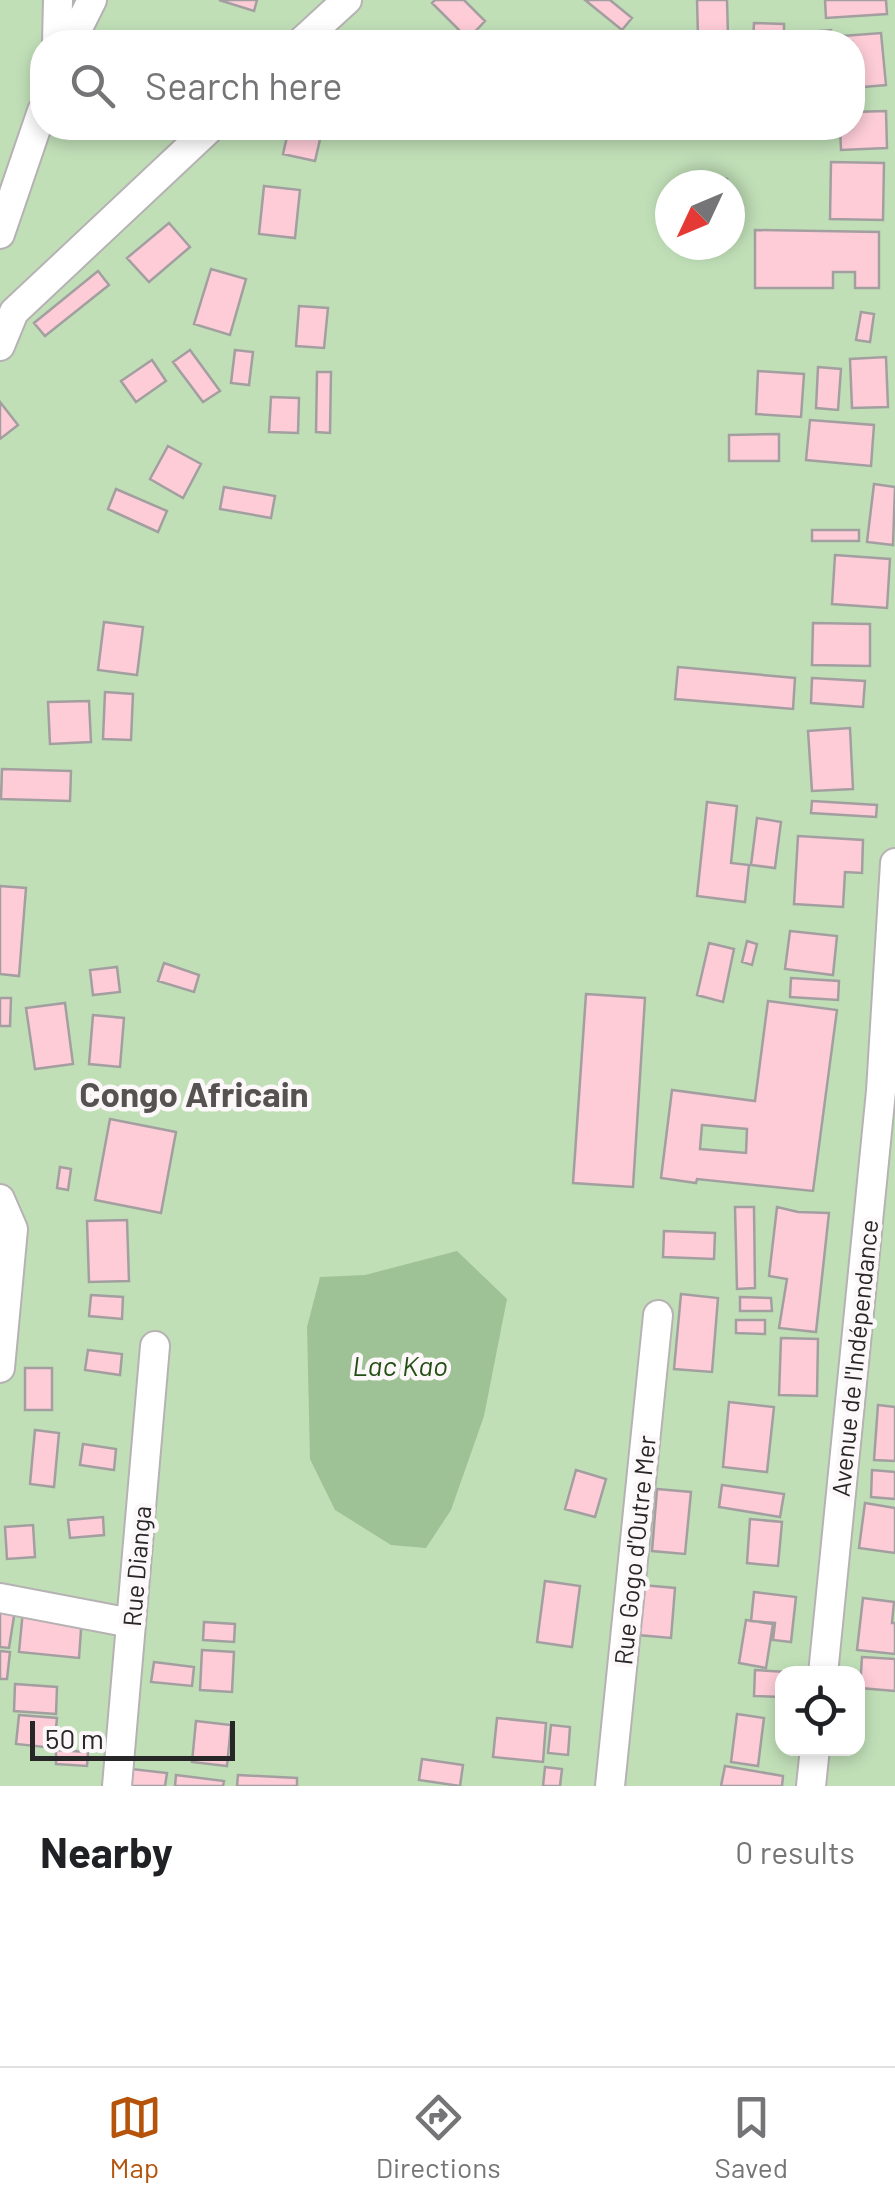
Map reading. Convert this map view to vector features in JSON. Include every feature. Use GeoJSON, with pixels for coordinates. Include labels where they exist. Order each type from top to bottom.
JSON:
{"type":"FeatureCollection","features":[{"type":"Feature","properties":{"kind":"street"},"geometry":{"type":"LineString","coordinates":[[57,30],[58,0]]}},
{"type":"Feature","properties":{"kind":"street"},"geometry":{"type":"LineString","coordinates":[[77,30],[92,0]]}},
{"type":"Feature","properties":{"kind":"street"},"geometry":{"type":"LineString","coordinates":[[314,30],[346,0]]}},
{"type":"Feature","properties":{"kind":"street"},"geometry":{"type":"LineString","coordinates":[[0,234],[32,140]]}},
{"type":"Feature","properties":{"kind":"street"},"geometry":{"type":"LineString","coordinates":[[0,346],[14,312],[197,140]]}},
{"type":"Feature","properties":{"kind":"street","name":"Avenue de l'Indépendance"},"geometry":{"type":"LineString","coordinates":[[823,1666],[888,1092],[895,863]]}},
{"type":"Feature","properties":{"kind":"street"},"geometry":{"type":"LineString","coordinates":[[0,1200],[13,1230],[0,1368]]}},
{"type":"Feature","properties":{"kind":"street","name":"Rue Gogo d'Outre Mer"},"geometry":{"type":"LineString","coordinates":[[610,1786],[658,1315]]}},
{"type":"Feature","properties":{"kind":"street","name":"Rue Dianga"},"geometry":{"type":"LineString","coordinates":[[117,1786],[155,1346]]}},
{"type":"Feature","properties":{"kind":"street"},"geometry":{"type":"LineString","coordinates":[[0,1598],[131,1624]]}},
{"type":"Feature","properties":{"kind":"street"},"geometry":{"type":"LineString","coordinates":[[811,1786],[814,1756]]}},
{"type":"Feature","properties":{"kind":"shaded area"},"geometry":{"type":"Polygon","coordinates":[[[0,0],[895,0],[895,1786],[0,1786],[0,0]]]}},
{"type":"Feature","properties":{"kind":"water","name":"Lac Kao"},"geometry":{"type":"Polygon","coordinates":[[[457,1251],[507,1299],[484,1416],[451,1510],[426,1548],[391,1545],[335,1510],[310,1459],[307,1327],[320,1277],[365,1275],[457,1251]]]}},
{"type":"Feature","properties":{"kind":"building"},"geometry":{"type":"Polygon","coordinates":[[[219,0],[257,0],[254,11],[219,0]]]}},
{"type":"Feature","properties":{"kind":"building"},"geometry":{"type":"Polygon","coordinates":[[[464,0],[485,21],[476,30],[459,30],[432,3],[464,0]]]}},
{"type":"Feature","properties":{"kind":"building"},"geometry":{"type":"Polygon","coordinates":[[[585,0],[610,0],[632,18],[622,30],[585,0]]]}},
{"type":"Feature","properties":{"kind":"building"},"geometry":{"type":"Polygon","coordinates":[[[697,0],[727,0],[728,30],[698,30],[697,0]]]}},
{"type":"Feature","properties":{"kind":"building"},"geometry":{"type":"Polygon","coordinates":[[[825,0],[886,0],[887,14],[826,18],[825,0]]]}},
{"type":"Feature","properties":{"kind":"building"},"geometry":{"type":"Polygon","coordinates":[[[754,23],[784,24],[784,30],[754,30],[754,23]]]}},
{"type":"Feature","properties":{"kind":"building"},"geometry":{"type":"Polygon","coordinates":[[[881,33],[886,85],[865,87],[865,34],[881,33]]]}},
{"type":"Feature","properties":{"kind":"building"},"geometry":{"type":"Polygon","coordinates":[[[886,111],[887,148],[841,150],[841,140],[865,140],[865,112],[886,111]]]}},
{"type":"Feature","properties":{"kind":"building"},"geometry":{"type":"Polygon","coordinates":[[[286,140],[320,140],[315,161],[283,154],[286,140]]]}},
{"type":"Feature","properties":{"kind":"building"},"geometry":{"type":"Polygon","coordinates":[[[831,162],[884,163],[883,220],[830,219],[831,162]]]}},
{"type":"Feature","properties":{"kind":"building"},"geometry":{"type":"Polygon","coordinates":[[[264,186],[300,190],[295,238],[259,234],[264,186]]]}},
{"type":"Feature","properties":{"kind":"building"},"geometry":{"type":"Polygon","coordinates":[[[169,223],[190,247],[149,282],[127,258],[169,223]]]}},
{"type":"Feature","properties":{"kind":"building"},"geometry":{"type":"Polygon","coordinates":[[[755,230],[879,232],[879,288],[855,288],[855,272],[833,272],[833,288],[755,288],[755,230]]]}},
{"type":"Feature","properties":{"kind":"building"},"geometry":{"type":"Polygon","coordinates":[[[211,269],[246,279],[230,335],[194,324],[211,269]]]}},
{"type":"Feature","properties":{"kind":"building"},"geometry":{"type":"Polygon","coordinates":[[[98,271],[109,285],[45,336],[34,323],[98,271]]]}},
{"type":"Feature","properties":{"kind":"building"},"geometry":{"type":"Polygon","coordinates":[[[299,306],[328,308],[324,348],[296,346],[299,306]]]}},
{"type":"Feature","properties":{"kind":"building"},"geometry":{"type":"Polygon","coordinates":[[[861,312],[874,314],[870,342],[856,340],[861,312]]]}},
{"type":"Feature","properties":{"kind":"building"},"geometry":{"type":"Polygon","coordinates":[[[190,350],[220,391],[203,402],[173,362],[190,350]]]}},
{"type":"Feature","properties":{"kind":"building"},"geometry":{"type":"Polygon","coordinates":[[[235,350],[253,352],[249,385],[231,383],[235,350]]]}},
{"type":"Feature","properties":{"kind":"building"},"geometry":{"type":"Polygon","coordinates":[[[886,357],[888,407],[852,408],[850,359],[886,357]]]}},
{"type":"Feature","properties":{"kind":"building"},"geometry":{"type":"Polygon","coordinates":[[[152,360],[166,381],[136,402],[121,381],[152,360]]]}},
{"type":"Feature","properties":{"kind":"building"},"geometry":{"type":"Polygon","coordinates":[[[818,367],[841,369],[838,410],[816,408],[818,367]]]}},
{"type":"Feature","properties":{"kind":"building"},"geometry":{"type":"Polygon","coordinates":[[[758,371],[804,374],[801,417],[756,414],[758,371]]]}},
{"type":"Feature","properties":{"kind":"building"},"geometry":{"type":"Polygon","coordinates":[[[317,372],[331,372],[330,433],[316,432],[317,372]]]}},
{"type":"Feature","properties":{"kind":"building"},"geometry":{"type":"Polygon","coordinates":[[[271,397],[299,398],[298,433],[269,432],[271,397]]]}},
{"type":"Feature","properties":{"kind":"building"},"geometry":{"type":"Polygon","coordinates":[[[0,402],[18,425],[0,439],[0,402]]]}},
{"type":"Feature","properties":{"kind":"building"},"geometry":{"type":"Polygon","coordinates":[[[810,420],[874,425],[871,466],[806,460],[810,420]]]}},
{"type":"Feature","properties":{"kind":"building"},"geometry":{"type":"Polygon","coordinates":[[[779,434],[779,461],[729,461],[729,435],[779,434]]]}},
{"type":"Feature","properties":{"kind":"building"},"geometry":{"type":"Polygon","coordinates":[[[168,446],[201,464],[183,498],[150,479],[168,446]]]}},
{"type":"Feature","properties":{"kind":"building"},"geometry":{"type":"Polygon","coordinates":[[[874,484],[895,487],[893,545],[867,542],[874,484]]]}},
{"type":"Feature","properties":{"kind":"building"},"geometry":{"type":"Polygon","coordinates":[[[224,487],[275,496],[271,518],[220,509],[224,487]]]}},
{"type":"Feature","properties":{"kind":"building"},"geometry":{"type":"Polygon","coordinates":[[[116,489],[167,511],[158,532],[108,509],[116,489]]]}},
{"type":"Feature","properties":{"kind":"building"},"geometry":{"type":"Polygon","coordinates":[[[812,530],[859,530],[859,541],[812,541],[812,530]]]}},
{"type":"Feature","properties":{"kind":"building"},"geometry":{"type":"Polygon","coordinates":[[[835,555],[890,559],[887,608],[832,604],[835,555]]]}},
{"type":"Feature","properties":{"kind":"building"},"geometry":{"type":"Polygon","coordinates":[[[104,622],[143,627],[137,675],[98,670],[104,622]]]}},
{"type":"Feature","properties":{"kind":"building"},"geometry":{"type":"Polygon","coordinates":[[[813,623],[870,624],[870,666],[812,665],[813,623]]]}},
{"type":"Feature","properties":{"kind":"building"},"geometry":{"type":"Polygon","coordinates":[[[678,667],[795,678],[793,709],[675,699],[678,667]]]}},
{"type":"Feature","properties":{"kind":"building"},"geometry":{"type":"Polygon","coordinates":[[[812,678],[865,681],[863,707],[811,703],[812,678]]]}},
{"type":"Feature","properties":{"kind":"building"},"geometry":{"type":"Polygon","coordinates":[[[105,692],[133,694],[131,740],[103,739],[105,692]]]}},
{"type":"Feature","properties":{"kind":"building"},"geometry":{"type":"Polygon","coordinates":[[[89,701],[91,742],[50,744],[48,702],[89,701]]]}},
{"type":"Feature","properties":{"kind":"building"},"geometry":{"type":"Polygon","coordinates":[[[850,728],[853,789],[812,791],[808,731],[850,728]]]}},
{"type":"Feature","properties":{"kind":"building"},"geometry":{"type":"Polygon","coordinates":[[[2,769],[71,771],[70,801],[1,799],[2,769]]]}},
{"type":"Feature","properties":{"kind":"building"},"geometry":{"type":"Polygon","coordinates":[[[812,801],[877,805],[876,817],[811,813],[812,801]]]}},
{"type":"Feature","properties":{"kind":"building"},"geometry":{"type":"Polygon","coordinates":[[[707,802],[737,806],[731,863],[749,865],[745,902],[697,896],[707,802]]]}},
{"type":"Feature","properties":{"kind":"building"},"geometry":{"type":"Polygon","coordinates":[[[757,818],[781,822],[775,868],[751,865],[757,818]]]}},
{"type":"Feature","properties":{"kind":"building"},"geometry":{"type":"Polygon","coordinates":[[[798,836],[863,840],[862,873],[845,872],[843,907],[794,904],[798,836]]]}},
{"type":"Feature","properties":{"kind":"building"},"geometry":{"type":"Polygon","coordinates":[[[0,886],[26,888],[19,976],[0,974],[0,886]]]}},
{"type":"Feature","properties":{"kind":"building"},"geometry":{"type":"Polygon","coordinates":[[[790,931],[837,936],[833,975],[785,969],[790,931]]]}},
{"type":"Feature","properties":{"kind":"building"},"geometry":{"type":"Polygon","coordinates":[[[747,941],[757,944],[752,965],[742,962],[747,941]]]}},
{"type":"Feature","properties":{"kind":"building"},"geometry":{"type":"Polygon","coordinates":[[[709,943],[734,949],[723,1002],[697,995],[709,943]]]}},
{"type":"Feature","properties":{"kind":"building"},"geometry":{"type":"Polygon","coordinates":[[[164,963],[199,975],[194,992],[158,981],[164,963]]]}},
{"type":"Feature","properties":{"kind":"building"},"geometry":{"type":"Polygon","coordinates":[[[117,967],[120,992],[93,995],[90,970],[117,967]]]}},
{"type":"Feature","properties":{"kind":"building"},"geometry":{"type":"Polygon","coordinates":[[[791,978],[839,981],[838,1000],[790,997],[791,978]]]}},
{"type":"Feature","properties":{"kind":"building"},"geometry":{"type":"Polygon","coordinates":[[[586,994],[645,998],[633,1187],[573,1183],[586,994]]]}},
{"type":"Feature","properties":{"kind":"building"},"geometry":{"type":"Polygon","coordinates":[[[0,998],[11,998],[10,1026],[0,1026],[0,998]]]}},
{"type":"Feature","properties":{"kind":"building"},"geometry":{"type":"Polygon","coordinates":[[[768,1001],[837,1010],[813,1191],[661,1178],[672,1090],[755,1101],[768,1001]],[[702,1125],[700,1149],[746,1153],[747,1129],[702,1125]]]}},
{"type":"Feature","properties":{"kind":"building"},"geometry":{"type":"Polygon","coordinates":[[[65,1003],[73,1064],[35,1069],[26,1008],[65,1003]]]}},
{"type":"Feature","properties":{"kind":"building"},"geometry":{"type":"Polygon","coordinates":[[[93,1015],[124,1018],[120,1067],[89,1064],[93,1015]]]}},
{"type":"Feature","properties":{"kind":"building"},"geometry":{"type":"Polygon","coordinates":[[[110,1119],[176,1132],[161,1213],[95,1200],[110,1119]]]}},
{"type":"Feature","properties":{"kind":"building"},"geometry":{"type":"Polygon","coordinates":[[[60,1167],[71,1169],[68,1190],[57,1188],[60,1167]]]}},
{"type":"Feature","properties":{"kind":"building"},"geometry":{"type":"Polygon","coordinates":[[[735,1207],[754,1207],[755,1288],[737,1289],[735,1207]]]}},
{"type":"Feature","properties":{"kind":"building"},"geometry":{"type":"Polygon","coordinates":[[[777,1207],[829,1213],[816,1332],[779,1328],[787,1279],[769,1276],[777,1207]]]}},
{"type":"Feature","properties":{"kind":"building"},"geometry":{"type":"Polygon","coordinates":[[[127,1220],[129,1281],[89,1282],[87,1221],[127,1220]]]}},
{"type":"Feature","properties":{"kind":"building"},"geometry":{"type":"Polygon","coordinates":[[[664,1231],[715,1233],[714,1259],[663,1257],[664,1231]]]}},
{"type":"Feature","properties":{"kind":"building"},"geometry":{"type":"Polygon","coordinates":[[[681,1294],[718,1298],[712,1372],[674,1369],[681,1294]]]}},
{"type":"Feature","properties":{"kind":"building"},"geometry":{"type":"Polygon","coordinates":[[[91,1295],[123,1297],[122,1319],[89,1316],[91,1295]]]}},
{"type":"Feature","properties":{"kind":"building"},"geometry":{"type":"Polygon","coordinates":[[[740,1297],[771,1298],[772,1311],[740,1311],[740,1297]]]}},
{"type":"Feature","properties":{"kind":"building"},"geometry":{"type":"Polygon","coordinates":[[[736,1320],[765,1320],[765,1334],[736,1333],[736,1320]]]}},
{"type":"Feature","properties":{"kind":"building"},"geometry":{"type":"Polygon","coordinates":[[[781,1338],[818,1339],[817,1396],[779,1395],[781,1338]]]}},
{"type":"Feature","properties":{"kind":"building"},"geometry":{"type":"Polygon","coordinates":[[[88,1350],[122,1354],[120,1375],[85,1370],[88,1350]]]}},
{"type":"Feature","properties":{"kind":"building"},"geometry":{"type":"Polygon","coordinates":[[[25,1368],[52,1368],[52,1410],[25,1410],[25,1368]]]}},
{"type":"Feature","properties":{"kind":"building"},"geometry":{"type":"Polygon","coordinates":[[[729,1402],[774,1407],[767,1472],[723,1467],[729,1402]]]}},
{"type":"Feature","properties":{"kind":"building"},"geometry":{"type":"Polygon","coordinates":[[[878,1405],[895,1407],[895,1461],[874,1460],[878,1405]]]}},
{"type":"Feature","properties":{"kind":"building"},"geometry":{"type":"Polygon","coordinates":[[[35,1430],[59,1433],[54,1487],[30,1484],[35,1430]]]}},
{"type":"Feature","properties":{"kind":"building"},"geometry":{"type":"Polygon","coordinates":[[[83,1444],[116,1449],[114,1470],[80,1465],[83,1444]]]}},
{"type":"Feature","properties":{"kind":"building"},"geometry":{"type":"Polygon","coordinates":[[[576,1470],[606,1479],[595,1517],[565,1509],[576,1470]]]}},
{"type":"Feature","properties":{"kind":"building"},"geometry":{"type":"Polygon","coordinates":[[[872,1470],[895,1472],[895,1499],[871,1497],[872,1470]]]}},
{"type":"Feature","properties":{"kind":"building"},"geometry":{"type":"Polygon","coordinates":[[[722,1485],[784,1494],[780,1517],[719,1507],[722,1485]]]}},
{"type":"Feature","properties":{"kind":"building"},"geometry":{"type":"Polygon","coordinates":[[[657,1489],[691,1492],[685,1554],[652,1551],[657,1489]]]}},
{"type":"Feature","properties":{"kind":"building"},"geometry":{"type":"Polygon","coordinates":[[[865,1503],[895,1508],[895,1553],[859,1548],[865,1503]]]}},
{"type":"Feature","properties":{"kind":"building"},"geometry":{"type":"Polygon","coordinates":[[[103,1517],[104,1535],[70,1538],[68,1520],[103,1517]]]}},
{"type":"Feature","properties":{"kind":"building"},"geometry":{"type":"Polygon","coordinates":[[[750,1519],[782,1522],[778,1566],[747,1563],[750,1519]]]}},
{"type":"Feature","properties":{"kind":"building"},"geometry":{"type":"Polygon","coordinates":[[[33,1525],[35,1557],[7,1559],[5,1527],[33,1525]]]}},
{"type":"Feature","properties":{"kind":"building"},"geometry":{"type":"Polygon","coordinates":[[[545,1581],[580,1586],[572,1647],[537,1642],[545,1581]]]}},
{"type":"Feature","properties":{"kind":"building"},"geometry":{"type":"Polygon","coordinates":[[[642,1585],[675,1588],[671,1638],[638,1635],[642,1585]]]}},
{"type":"Feature","properties":{"kind":"building"},"geometry":{"type":"Polygon","coordinates":[[[754,1592],[796,1597],[791,1642],[773,1640],[775,1623],[751,1621],[754,1592]]]}},
{"type":"Feature","properties":{"kind":"building"},"geometry":{"type":"Polygon","coordinates":[[[863,1598],[894,1602],[895,1654],[857,1650],[863,1598]]]}},
{"type":"Feature","properties":{"kind":"building"},"geometry":{"type":"Polygon","coordinates":[[[0,1607],[15,1610],[9,1648],[0,1647],[0,1607]]]}},
{"type":"Feature","properties":{"kind":"building"},"geometry":{"type":"Polygon","coordinates":[[[23,1610],[82,1616],[79,1658],[19,1652],[23,1610]]]}},
{"type":"Feature","properties":{"kind":"building"},"geometry":{"type":"Polygon","coordinates":[[[746,1620],[773,1624],[766,1668],[739,1663],[746,1620]]]}},
{"type":"Feature","properties":{"kind":"building"},"geometry":{"type":"Polygon","coordinates":[[[204,1622],[235,1624],[234,1642],[203,1640],[204,1622]]]}},
{"type":"Feature","properties":{"kind":"building"},"geometry":{"type":"Polygon","coordinates":[[[202,1650],[234,1652],[232,1692],[200,1690],[202,1650]]]}},
{"type":"Feature","properties":{"kind":"building"},"geometry":{"type":"Polygon","coordinates":[[[0,1651],[10,1652],[7,1679],[0,1679],[0,1651]]]}},
{"type":"Feature","properties":{"kind":"building"},"geometry":{"type":"Polygon","coordinates":[[[862,1657],[895,1659],[895,1691],[865,1688],[865,1666],[861,1666],[862,1657]]]}},
{"type":"Feature","properties":{"kind":"building"},"geometry":{"type":"Polygon","coordinates":[[[154,1662],[194,1667],[192,1686],[151,1682],[154,1662]]]}},
{"type":"Feature","properties":{"kind":"building"},"geometry":{"type":"Polygon","coordinates":[[[755,1670],[775,1671],[775,1697],[754,1696],[755,1670]]]}},
{"type":"Feature","properties":{"kind":"building"},"geometry":{"type":"Polygon","coordinates":[[[15,1684],[57,1687],[56,1714],[14,1711],[15,1684]]]}},
{"type":"Feature","properties":{"kind":"building"},"geometry":{"type":"Polygon","coordinates":[[[737,1714],[764,1718],[758,1766],[731,1762],[737,1714]]]}},
{"type":"Feature","properties":{"kind":"building"},"geometry":{"type":"Polygon","coordinates":[[[19,1715],[57,1718],[54,1748],[16,1744],[19,1715]]]}},
{"type":"Feature","properties":{"kind":"building"},"geometry":{"type":"Polygon","coordinates":[[[497,1718],[546,1723],[543,1762],[493,1757],[497,1718]]]}},
{"type":"Feature","properties":{"kind":"building"},"geometry":{"type":"Polygon","coordinates":[[[196,1721],[231,1725],[227,1766],[192,1762],[196,1721]]]}},
{"type":"Feature","properties":{"kind":"building"},"geometry":{"type":"Polygon","coordinates":[[[551,1725],[570,1727],[568,1755],[548,1753],[551,1725]]]}},
{"type":"Feature","properties":{"kind":"building"},"geometry":{"type":"Polygon","coordinates":[[[56,1750],[88,1752],[87,1766],[56,1764],[56,1750]]]}},
{"type":"Feature","properties":{"kind":"building"},"geometry":{"type":"Polygon","coordinates":[[[422,1759],[463,1765],[460,1786],[419,1780],[422,1759]]]}},
{"type":"Feature","properties":{"kind":"building"},"geometry":{"type":"Polygon","coordinates":[[[725,1766],[783,1776],[782,1786],[721,1786],[725,1766]]]}},
{"type":"Feature","properties":{"kind":"building"},"geometry":{"type":"Polygon","coordinates":[[[545,1767],[562,1769],[560,1786],[543,1786],[545,1767]]]}},
{"type":"Feature","properties":{"kind":"building"},"geometry":{"type":"Polygon","coordinates":[[[123,1768],[167,1773],[165,1786],[121,1786],[123,1768]]]}},
{"type":"Feature","properties":{"kind":"building"},"geometry":{"type":"Polygon","coordinates":[[[176,1775],[224,1781],[223,1786],[175,1786],[176,1775]]]}},
{"type":"Feature","properties":{"kind":"building"},"geometry":{"type":"Polygon","coordinates":[[[238,1775],[297,1778],[297,1786],[237,1786],[238,1775]]]}},
{"type":"Feature","properties":{"kind":"district","name":"Congo Africain"},"geometry":{"type":"Point","coordinates":[194,1093]}}]}
